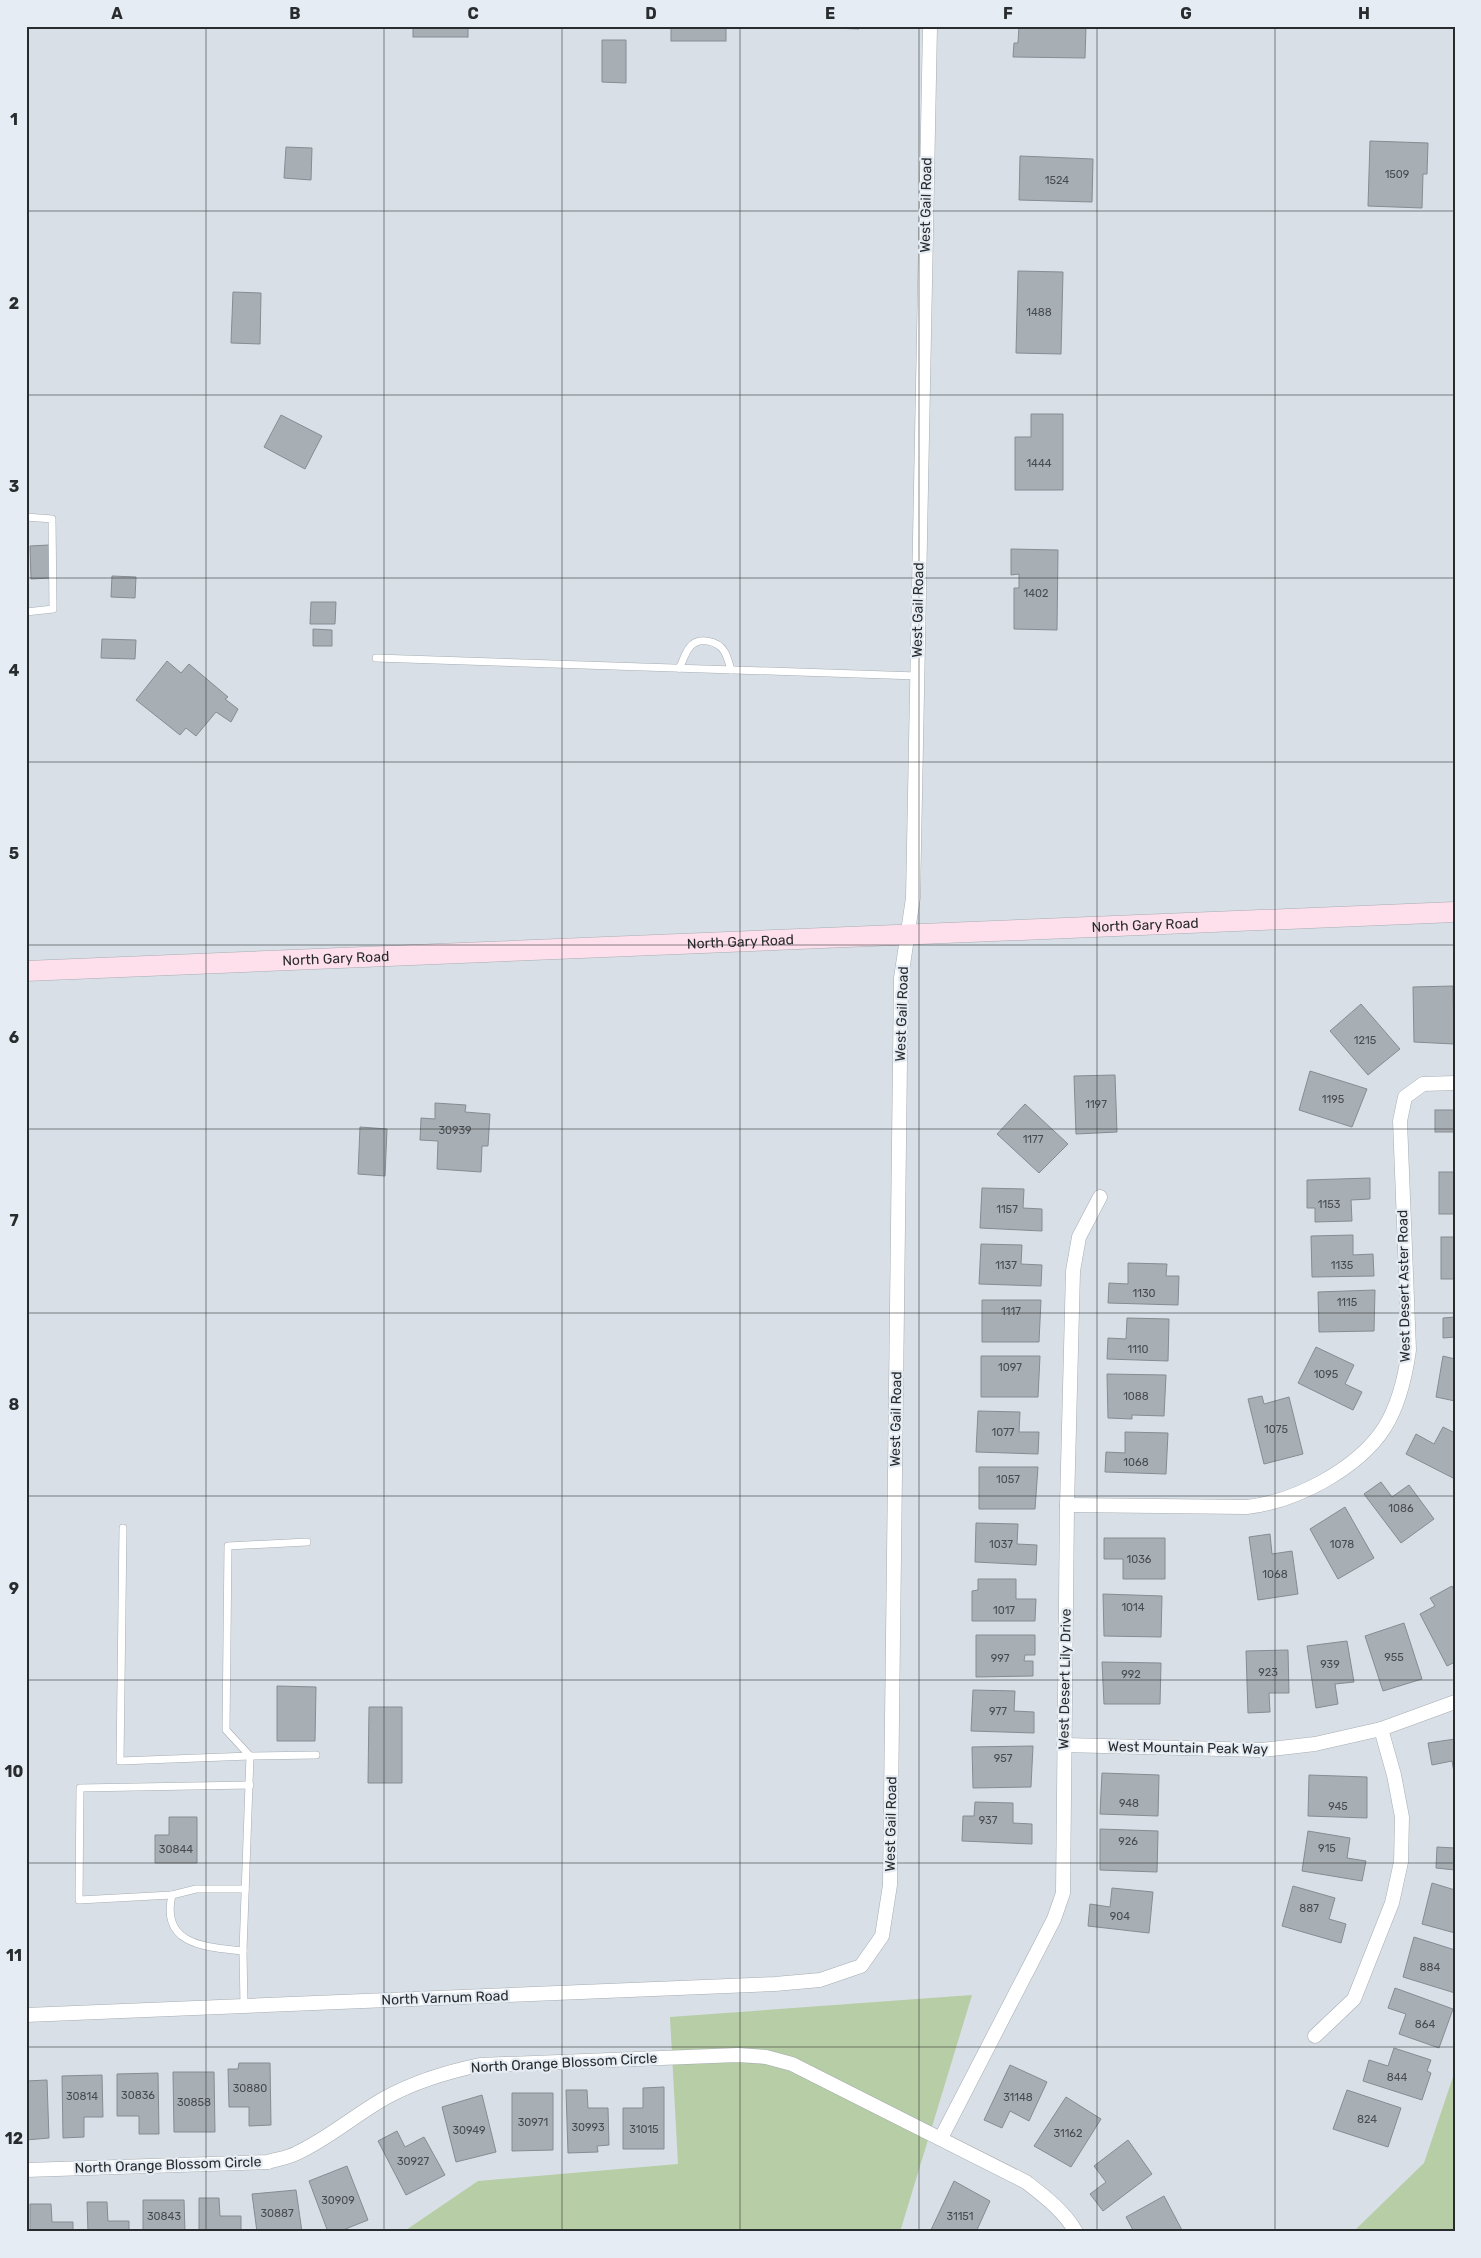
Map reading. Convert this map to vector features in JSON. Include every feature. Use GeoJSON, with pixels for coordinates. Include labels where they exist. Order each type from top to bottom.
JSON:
{"type":"FeatureCollection","features":[{"type":"Feature","properties":{"kind":"street","name":"West Gail Road"},"geometry":{"type":"LineString","coordinates":[[861,1966],[882,1936],[890,1885],[901,978],[913,898],[930,26]]}},
{"type":"Feature","properties":{"kind":"street","name":"North Gary Road"},"geometry":{"type":"LineString","coordinates":[[26,971],[1455,912]]}},
{"type":"Feature","properties":{"kind":"street","name":"West Desert Aster Road"},"geometry":{"type":"LineString","coordinates":[[1067,1505],[1247,1507],[1272,1505],[1304,1492],[1353,1464],[1375,1442],[1391,1418],[1404,1386],[1408,1350],[1400,1121],[1405,1097],[1423,1084],[1455,1083]]}},
{"type":"Feature","properties":{"kind":"street","name":"West Desert Lily Drive"},"geometry":{"type":"LineString","coordinates":[[941,2138],[1054,1919],[1063,1893],[1067,1505],[1072,1271],[1079,1237],[1100,1197]]}},
{"type":"Feature","properties":{"kind":"street","name":"West Mountain Peak Way"},"geometry":{"type":"LineString","coordinates":[[1064,1745],[1262,1750],[1314,1744],[1381,1729],[1455,1702]]}},
{"type":"Feature","properties":{"kind":"street"},"geometry":{"type":"LineString","coordinates":[[1315,2036],[1354,1999],[1392,1903],[1401,1862],[1402,1816],[1394,1775],[1381,1729]]}},
{"type":"Feature","properties":{"kind":"street","name":"North Varnum Road"},"geometry":{"type":"LineString","coordinates":[[26,2015],[775,1984],[820,1980],[861,1966]]}},
{"type":"Feature","properties":{"kind":"street","name":"North Orange Blossom Circle"},"geometry":{"type":"LineString","coordinates":[[26,2170],[268,2162],[296,2154],[323,2140],[384,2099],[411,2084],[443,2072],[480,2064],[708,2056],[766,2057],[792,2064],[1026,2182],[1048,2200],[1071,2224],[1076,2232]]}},
{"type":"Feature","properties":{"kind":"lane"},"geometry":{"type":"LineString","coordinates":[[26,517],[52,519],[53,609],[26,612]]}},
{"type":"Feature","properties":{"kind":"lane"},"geometry":{"type":"LineString","coordinates":[[679,668],[690,647],[696,642],[704,640],[714,642],[724,650],[731,670]]}},
{"type":"Feature","properties":{"kind":"lane"},"geometry":{"type":"LineString","coordinates":[[376,658],[917,676]]}},
{"type":"Feature","properties":{"kind":"lane"},"geometry":{"type":"LineString","coordinates":[[123,1528],[120,1761],[316,1755]]}},
{"type":"Feature","properties":{"kind":"lane"},"geometry":{"type":"LineString","coordinates":[[244,2006],[243,1951],[250,1756],[226,1730],[228,1546],[307,1542]]}},
{"type":"Feature","properties":{"kind":"lane"},"geometry":{"type":"LineString","coordinates":[[245,1889],[196,1889],[172,1895],[80,1900],[80,1788],[250,1785]]}},
{"type":"Feature","properties":{"kind":"lane"},"geometry":{"type":"LineString","coordinates":[[172,1895],[169,1907],[173,1925],[183,1938],[201,1947],[243,1951]]}},
{"type":"Feature","properties":{"kind":"green space"},"geometry":{"type":"Polygon","coordinates":[[[972,1995],[900,2232],[403,2232],[478,2181],[678,2164],[670,2017],[972,1995]]]}},
{"type":"Feature","properties":{"kind":"green space"},"geometry":{"type":"Polygon","coordinates":[[[1455,2071],[1455,2232],[1353,2232],[1424,2163],[1455,2071]]]}},
{"type":"Feature","properties":{"kind":"building"},"geometry":{"type":"Polygon","coordinates":[[[413,26],[468,26],[468,37],[413,37],[413,26]]]}},
{"type":"Feature","properties":{"kind":"building"},"geometry":{"type":"Polygon","coordinates":[[[671,26],[726,26],[726,41],[671,41],[671,26]]]}},
{"type":"Feature","properties":{"kind":"building"},"geometry":{"type":"Polygon","coordinates":[[[779,26],[859,26],[859,29],[779,26]]]}},
{"type":"Feature","properties":{"kind":"building"},"geometry":{"type":"Polygon","coordinates":[[[1019,26],[1086,26],[1085,58],[1013,57],[1014,43],[1018,43],[1019,26]]]}},
{"type":"Feature","properties":{"kind":"building"},"geometry":{"type":"Polygon","coordinates":[[[602,40],[626,40],[626,83],[602,82],[602,40]]]}},
{"type":"Feature","properties":{"kind":"building"},"geometry":{"type":"Polygon","coordinates":[[[1370,141],[1428,143],[1427,174],[1423,174],[1422,208],[1368,206],[1370,141]]]}},
{"type":"Feature","properties":{"kind":"building"},"geometry":{"type":"Polygon","coordinates":[[[286,147],[312,148],[311,180],[284,178],[286,147]]]}},
{"type":"Feature","properties":{"kind":"building"},"geometry":{"type":"Polygon","coordinates":[[[1020,156],[1093,159],[1092,202],[1019,200],[1020,156]]]}},
{"type":"Feature","properties":{"kind":"building"},"geometry":{"type":"Polygon","coordinates":[[[1018,271],[1063,272],[1061,354],[1016,353],[1018,271]]]}},
{"type":"Feature","properties":{"kind":"building"},"geometry":{"type":"Polygon","coordinates":[[[233,292],[261,293],[260,344],[231,343],[233,292]]]}},
{"type":"Feature","properties":{"kind":"building"},"geometry":{"type":"Polygon","coordinates":[[[1031,414],[1063,414],[1063,490],[1015,490],[1015,437],[1031,437],[1031,414]]]}},
{"type":"Feature","properties":{"kind":"building"},"geometry":{"type":"Polygon","coordinates":[[[281,415],[322,436],[305,469],[264,447],[281,415]]]}},
{"type":"Feature","properties":{"kind":"building"},"geometry":{"type":"Polygon","coordinates":[[[49,545],[50,578],[31,579],[30,546],[49,545]]]}},
{"type":"Feature","properties":{"kind":"building"},"geometry":{"type":"Polygon","coordinates":[[[1011,549],[1058,550],[1057,630],[1014,629],[1014,588],[1019,588],[1019,574],[1011,575],[1011,549]]]}},
{"type":"Feature","properties":{"kind":"building"},"geometry":{"type":"Polygon","coordinates":[[[112,576],[136,577],[135,598],[111,597],[112,576]]]}},
{"type":"Feature","properties":{"kind":"building"},"geometry":{"type":"Polygon","coordinates":[[[311,602],[336,602],[335,624],[310,624],[311,602]]]}},
{"type":"Feature","properties":{"kind":"building"},"geometry":{"type":"Polygon","coordinates":[[[313,629],[332,630],[332,646],[313,646],[313,629]]]}},
{"type":"Feature","properties":{"kind":"building"},"geometry":{"type":"Polygon","coordinates":[[[102,639],[136,640],[135,659],[101,658],[102,639]]]}},
{"type":"Feature","properties":{"kind":"building"},"geometry":{"type":"Polygon","coordinates":[[[167,661],[181,673],[189,664],[228,697],[225,699],[238,709],[231,722],[216,712],[196,736],[186,728],[180,735],[136,700],[167,661]]]}},
{"type":"Feature","properties":{"kind":"building"},"geometry":{"type":"Polygon","coordinates":[[[1453,986],[1454,1044],[1414,1042],[1413,987],[1453,986]]]}},
{"type":"Feature","properties":{"kind":"building"},"geometry":{"type":"Polygon","coordinates":[[[1361,1004],[1400,1049],[1368,1075],[1330,1031],[1361,1004]]]}},
{"type":"Feature","properties":{"kind":"building"},"geometry":{"type":"Polygon","coordinates":[[[1310,1071],[1367,1089],[1352,1127],[1299,1110],[1310,1071]]]}},
{"type":"Feature","properties":{"kind":"building"},"geometry":{"type":"Polygon","coordinates":[[[1115,1075],[1117,1132],[1076,1134],[1074,1076],[1115,1075]]]}},
{"type":"Feature","properties":{"kind":"building"},"geometry":{"type":"Polygon","coordinates":[[[435,1103],[466,1105],[465,1112],[490,1114],[488,1146],[482,1146],[481,1172],[437,1169],[438,1141],[420,1140],[421,1118],[435,1119],[435,1103]]]}},
{"type":"Feature","properties":{"kind":"building"},"geometry":{"type":"Polygon","coordinates":[[[1025,1104],[1068,1144],[1039,1173],[997,1134],[1025,1104]]]}},
{"type":"Feature","properties":{"kind":"building"},"geometry":{"type":"Polygon","coordinates":[[[1435,1110],[1455,1110],[1455,1132],[1435,1132],[1435,1110]]]}},
{"type":"Feature","properties":{"kind":"building"},"geometry":{"type":"Polygon","coordinates":[[[360,1127],[387,1129],[385,1176],[358,1174],[360,1127]]]}},
{"type":"Feature","properties":{"kind":"building"},"geometry":{"type":"Polygon","coordinates":[[[1439,1172],[1455,1172],[1455,1214],[1439,1214],[1439,1172]]]}},
{"type":"Feature","properties":{"kind":"building"},"geometry":{"type":"Polygon","coordinates":[[[1370,1178],[1370,1199],[1351,1200],[1352,1221],[1315,1222],[1315,1208],[1307,1208],[1307,1180],[1370,1178]]]}},
{"type":"Feature","properties":{"kind":"building"},"geometry":{"type":"Polygon","coordinates":[[[982,1188],[1024,1189],[1023,1208],[1042,1209],[1042,1231],[980,1228],[982,1188]]]}},
{"type":"Feature","properties":{"kind":"building"},"geometry":{"type":"Polygon","coordinates":[[[1353,1235],[1353,1255],[1373,1254],[1374,1276],[1312,1277],[1311,1236],[1353,1235]]]}},
{"type":"Feature","properties":{"kind":"building"},"geometry":{"type":"Polygon","coordinates":[[[1441,1237],[1455,1237],[1455,1279],[1441,1279],[1441,1237]]]}},
{"type":"Feature","properties":{"kind":"building"},"geometry":{"type":"Polygon","coordinates":[[[981,1244],[1022,1245],[1021,1264],[1042,1265],[1041,1286],[979,1284],[981,1244]]]}},
{"type":"Feature","properties":{"kind":"building"},"geometry":{"type":"Polygon","coordinates":[[[1128,1263],[1167,1264],[1166,1276],[1179,1276],[1178,1305],[1108,1303],[1109,1283],[1128,1284],[1128,1263]]]}},
{"type":"Feature","properties":{"kind":"building"},"geometry":{"type":"Polygon","coordinates":[[[1375,1290],[1374,1331],[1319,1332],[1318,1292],[1375,1290]]]}},
{"type":"Feature","properties":{"kind":"building"},"geometry":{"type":"Polygon","coordinates":[[[982,1300],[1041,1300],[1039,1342],[982,1342],[982,1300]]]}},
{"type":"Feature","properties":{"kind":"building"},"geometry":{"type":"Polygon","coordinates":[[[1455,1317],[1455,1337],[1443,1338],[1443,1318],[1455,1317]]]}},
{"type":"Feature","properties":{"kind":"building"},"geometry":{"type":"Polygon","coordinates":[[[1127,1318],[1169,1319],[1168,1361],[1107,1359],[1108,1338],[1126,1339],[1127,1318]]]}},
{"type":"Feature","properties":{"kind":"building"},"geometry":{"type":"Polygon","coordinates":[[[1316,1347],[1354,1365],[1345,1384],[1362,1392],[1353,1410],[1298,1383],[1316,1347]]]}},
{"type":"Feature","properties":{"kind":"building"},"geometry":{"type":"Polygon","coordinates":[[[981,1356],[1040,1356],[1038,1397],[981,1397],[981,1356]]]}},
{"type":"Feature","properties":{"kind":"building"},"geometry":{"type":"Polygon","coordinates":[[[1443,1356],[1455,1359],[1455,1401],[1436,1397],[1443,1356]]]}},
{"type":"Feature","properties":{"kind":"building"},"geometry":{"type":"Polygon","coordinates":[[[1107,1374],[1166,1375],[1164,1416],[1132,1415],[1132,1419],[1108,1418],[1107,1374]]]}},
{"type":"Feature","properties":{"kind":"building"},"geometry":{"type":"Polygon","coordinates":[[[1262,1396],[1264,1404],[1289,1397],[1303,1454],[1264,1464],[1248,1399],[1262,1396]]]}},
{"type":"Feature","properties":{"kind":"building"},"geometry":{"type":"Polygon","coordinates":[[[978,1411],[1020,1412],[1019,1432],[1039,1432],[1038,1454],[976,1452],[978,1411]]]}},
{"type":"Feature","properties":{"kind":"building"},"geometry":{"type":"Polygon","coordinates":[[[1443,1427],[1455,1433],[1455,1479],[1406,1454],[1416,1434],[1434,1444],[1443,1427]]]}},
{"type":"Feature","properties":{"kind":"building"},"geometry":{"type":"Polygon","coordinates":[[[1125,1432],[1168,1433],[1166,1474],[1105,1472],[1106,1452],[1125,1453],[1125,1432]]]}},
{"type":"Feature","properties":{"kind":"building"},"geometry":{"type":"Polygon","coordinates":[[[979,1467],[1038,1467],[1035,1509],[979,1509],[979,1467]]]}},
{"type":"Feature","properties":{"kind":"building"},"geometry":{"type":"Polygon","coordinates":[[[1381,1482],[1392,1497],[1409,1485],[1434,1519],[1401,1543],[1364,1494],[1381,1482]]]}},
{"type":"Feature","properties":{"kind":"building"},"geometry":{"type":"Polygon","coordinates":[[[1345,1507],[1374,1558],[1338,1579],[1310,1529],[1345,1507]]]}},
{"type":"Feature","properties":{"kind":"building"},"geometry":{"type":"Polygon","coordinates":[[[976,1523],[1018,1524],[1017,1544],[1037,1545],[1036,1565],[975,1562],[976,1523]]]}},
{"type":"Feature","properties":{"kind":"building"},"geometry":{"type":"Polygon","coordinates":[[[1270,1534],[1272,1554],[1292,1551],[1298,1594],[1258,1600],[1249,1537],[1270,1534]]]}},
{"type":"Feature","properties":{"kind":"building"},"geometry":{"type":"Polygon","coordinates":[[[1104,1538],[1165,1538],[1165,1579],[1123,1579],[1123,1559],[1104,1559],[1104,1538]]]}},
{"type":"Feature","properties":{"kind":"building"},"geometry":{"type":"Polygon","coordinates":[[[978,1579],[1016,1579],[1016,1599],[1036,1599],[1035,1621],[972,1621],[972,1591],[978,1590],[978,1579]]]}},
{"type":"Feature","properties":{"kind":"building"},"geometry":{"type":"Polygon","coordinates":[[[1452,1586],[1455,1593],[1455,1662],[1447,1666],[1420,1614],[1435,1606],[1430,1598],[1452,1586]]]}},
{"type":"Feature","properties":{"kind":"building"},"geometry":{"type":"Polygon","coordinates":[[[1103,1594],[1162,1596],[1161,1637],[1104,1636],[1103,1594]]]}},
{"type":"Feature","properties":{"kind":"building"},"geometry":{"type":"Polygon","coordinates":[[[1404,1623],[1422,1679],[1383,1691],[1365,1636],[1404,1623]]]}},
{"type":"Feature","properties":{"kind":"building"},"geometry":{"type":"Polygon","coordinates":[[[976,1635],[1035,1635],[1035,1655],[1025,1655],[1024,1661],[1033,1661],[1033,1676],[976,1677],[976,1635]]]}},
{"type":"Feature","properties":{"kind":"building"},"geometry":{"type":"Polygon","coordinates":[[[1347,1641],[1354,1682],[1335,1684],[1338,1704],[1316,1708],[1307,1646],[1347,1641]]]}},
{"type":"Feature","properties":{"kind":"building"},"geometry":{"type":"Polygon","coordinates":[[[1288,1650],[1289,1693],[1269,1693],[1270,1712],[1248,1713],[1246,1651],[1288,1650]]]}},
{"type":"Feature","properties":{"kind":"building"},"geometry":{"type":"Polygon","coordinates":[[[1102,1662],[1161,1663],[1160,1704],[1104,1704],[1102,1662]]]}},
{"type":"Feature","properties":{"kind":"building"},"geometry":{"type":"Polygon","coordinates":[[[277,1686],[316,1687],[315,1741],[277,1741],[277,1686]]]}},
{"type":"Feature","properties":{"kind":"building"},"geometry":{"type":"Polygon","coordinates":[[[973,1690],[1015,1691],[1014,1711],[1034,1712],[1034,1733],[971,1731],[973,1690]]]}},
{"type":"Feature","properties":{"kind":"building"},"geometry":{"type":"Polygon","coordinates":[[[369,1707],[402,1707],[402,1783],[368,1783],[369,1707]]]}},
{"type":"Feature","properties":{"kind":"building"},"geometry":{"type":"Polygon","coordinates":[[[1455,1739],[1455,1778],[1452,1761],[1432,1765],[1428,1743],[1455,1739]]]}},
{"type":"Feature","properties":{"kind":"building"},"geometry":{"type":"Polygon","coordinates":[[[1033,1746],[1031,1787],[973,1788],[972,1747],[1033,1746]]]}},
{"type":"Feature","properties":{"kind":"building"},"geometry":{"type":"Polygon","coordinates":[[[1102,1773],[1159,1775],[1158,1816],[1100,1814],[1102,1773]]]}},
{"type":"Feature","properties":{"kind":"building"},"geometry":{"type":"Polygon","coordinates":[[[1309,1775],[1367,1777],[1367,1818],[1308,1816],[1309,1775]]]}},
{"type":"Feature","properties":{"kind":"building"},"geometry":{"type":"Polygon","coordinates":[[[975,1802],[1013,1803],[1013,1823],[1032,1824],[1032,1844],[962,1841],[963,1816],[974,1816],[975,1802]]]}},
{"type":"Feature","properties":{"kind":"building"},"geometry":{"type":"Polygon","coordinates":[[[169,1817],[197,1817],[197,1863],[155,1863],[155,1835],[169,1835],[169,1817]]]}},
{"type":"Feature","properties":{"kind":"building"},"geometry":{"type":"Polygon","coordinates":[[[1100,1829],[1158,1831],[1157,1872],[1100,1870],[1100,1829]]]}},
{"type":"Feature","properties":{"kind":"building"},"geometry":{"type":"Polygon","coordinates":[[[1308,1831],[1350,1838],[1347,1858],[1366,1861],[1362,1881],[1302,1871],[1308,1831]]]}},
{"type":"Feature","properties":{"kind":"building"},"geometry":{"type":"Polygon","coordinates":[[[1437,1847],[1455,1848],[1455,1870],[1436,1868],[1437,1847]]]}},
{"type":"Feature","properties":{"kind":"building"},"geometry":{"type":"Polygon","coordinates":[[[1432,1883],[1455,1890],[1455,1933],[1422,1924],[1432,1883]]]}},
{"type":"Feature","properties":{"kind":"building"},"geometry":{"type":"Polygon","coordinates":[[[1293,1886],[1335,1898],[1329,1919],[1346,1924],[1341,1943],[1282,1926],[1293,1886]]]}},
{"type":"Feature","properties":{"kind":"building"},"geometry":{"type":"Polygon","coordinates":[[[1112,1888],[1153,1892],[1149,1933],[1088,1926],[1090,1904],[1110,1907],[1112,1888]]]}},
{"type":"Feature","properties":{"kind":"building"},"geometry":{"type":"Polygon","coordinates":[[[1414,1937],[1455,1950],[1455,1993],[1403,1977],[1414,1937]]]}},
{"type":"Feature","properties":{"kind":"building"},"geometry":{"type":"Polygon","coordinates":[[[1395,1988],[1453,2009],[1439,2048],[1399,2034],[1406,2014],[1388,2008],[1395,1988]]]}},
{"type":"Feature","properties":{"kind":"building"},"geometry":{"type":"Polygon","coordinates":[[[1394,2048],[1431,2060],[1427,2071],[1431,2073],[1422,2100],[1363,2081],[1369,2060],[1388,2066],[1394,2048]]]}},
{"type":"Feature","properties":{"kind":"building"},"geometry":{"type":"Polygon","coordinates":[[[239,2063],[270,2063],[271,2125],[249,2126],[249,2107],[229,2107],[228,2069],[238,2069],[239,2063]]]}},
{"type":"Feature","properties":{"kind":"building"},"geometry":{"type":"Polygon","coordinates":[[[1010,2065],[1047,2082],[1029,2121],[1010,2111],[1002,2128],[984,2120],[1010,2065]]]}},
{"type":"Feature","properties":{"kind":"building"},"geometry":{"type":"Polygon","coordinates":[[[173,2072],[214,2072],[215,2132],[174,2132],[173,2072]]]}},
{"type":"Feature","properties":{"kind":"building"},"geometry":{"type":"Polygon","coordinates":[[[158,2073],[159,2134],[139,2134],[139,2116],[117,2116],[117,2074],[158,2073]]]}},
{"type":"Feature","properties":{"kind":"building"},"geometry":{"type":"Polygon","coordinates":[[[102,2075],[103,2117],[84,2117],[84,2137],[63,2138],[62,2076],[102,2075]]]}},
{"type":"Feature","properties":{"kind":"building"},"geometry":{"type":"Polygon","coordinates":[[[47,2080],[49,2138],[26,2140],[26,2081],[47,2080]]]}},
{"type":"Feature","properties":{"kind":"building"},"geometry":{"type":"Polygon","coordinates":[[[664,2087],[664,2149],[623,2149],[623,2108],[643,2108],[643,2088],[664,2087]]]}},
{"type":"Feature","properties":{"kind":"building"},"geometry":{"type":"Polygon","coordinates":[[[566,2090],[587,2090],[588,2108],[608,2108],[609,2145],[597,2146],[598,2152],[568,2153],[566,2090]]]}},
{"type":"Feature","properties":{"kind":"building"},"geometry":{"type":"Polygon","coordinates":[[[1347,2090],[1401,2108],[1388,2147],[1333,2129],[1347,2090]]]}},
{"type":"Feature","properties":{"kind":"building"},"geometry":{"type":"Polygon","coordinates":[[[512,2093],[553,2093],[553,2150],[512,2151],[512,2093]]]}},
{"type":"Feature","properties":{"kind":"building"},"geometry":{"type":"Polygon","coordinates":[[[482,2095],[496,2152],[456,2162],[442,2107],[482,2095]]]}},
{"type":"Feature","properties":{"kind":"building"},"geometry":{"type":"Polygon","coordinates":[[[1066,2097],[1101,2119],[1071,2167],[1034,2146],[1066,2097]]]}},
{"type":"Feature","properties":{"kind":"building"},"geometry":{"type":"Polygon","coordinates":[[[397,2131],[405,2147],[424,2137],[445,2175],[406,2195],[378,2141],[397,2131]]]}},
{"type":"Feature","properties":{"kind":"building"},"geometry":{"type":"Polygon","coordinates":[[[1128,2140],[1152,2174],[1103,2211],[1090,2194],[1106,2182],[1094,2166],[1128,2140]]]}},
{"type":"Feature","properties":{"kind":"building"},"geometry":{"type":"Polygon","coordinates":[[[347,2166],[368,2220],[338,2232],[328,2232],[309,2181],[347,2166]]]}},
{"type":"Feature","properties":{"kind":"building"},"geometry":{"type":"Polygon","coordinates":[[[954,2181],[990,2201],[976,2232],[930,2232],[954,2181]]]}},
{"type":"Feature","properties":{"kind":"building"},"geometry":{"type":"Polygon","coordinates":[[[296,2190],[302,2232],[257,2232],[252,2194],[296,2190]]]}},
{"type":"Feature","properties":{"kind":"building"},"geometry":{"type":"Polygon","coordinates":[[[1164,2196],[1183,2232],[1134,2232],[1126,2217],[1164,2196]]]}},
{"type":"Feature","properties":{"kind":"building"},"geometry":{"type":"Polygon","coordinates":[[[199,2198],[219,2198],[220,2216],[241,2216],[241,2232],[199,2232],[199,2198]]]}},
{"type":"Feature","properties":{"kind":"building"},"geometry":{"type":"Polygon","coordinates":[[[143,2200],[184,2200],[185,2232],[143,2232],[143,2200]]]}},
{"type":"Feature","properties":{"kind":"building"},"geometry":{"type":"Polygon","coordinates":[[[87,2202],[107,2202],[108,2221],[129,2221],[129,2232],[88,2232],[87,2202]]]}},
{"type":"Feature","properties":{"kind":"building"},"geometry":{"type":"Polygon","coordinates":[[[30,2204],[51,2204],[52,2222],[73,2222],[73,2232],[30,2232],[30,2204]]]}}]}
